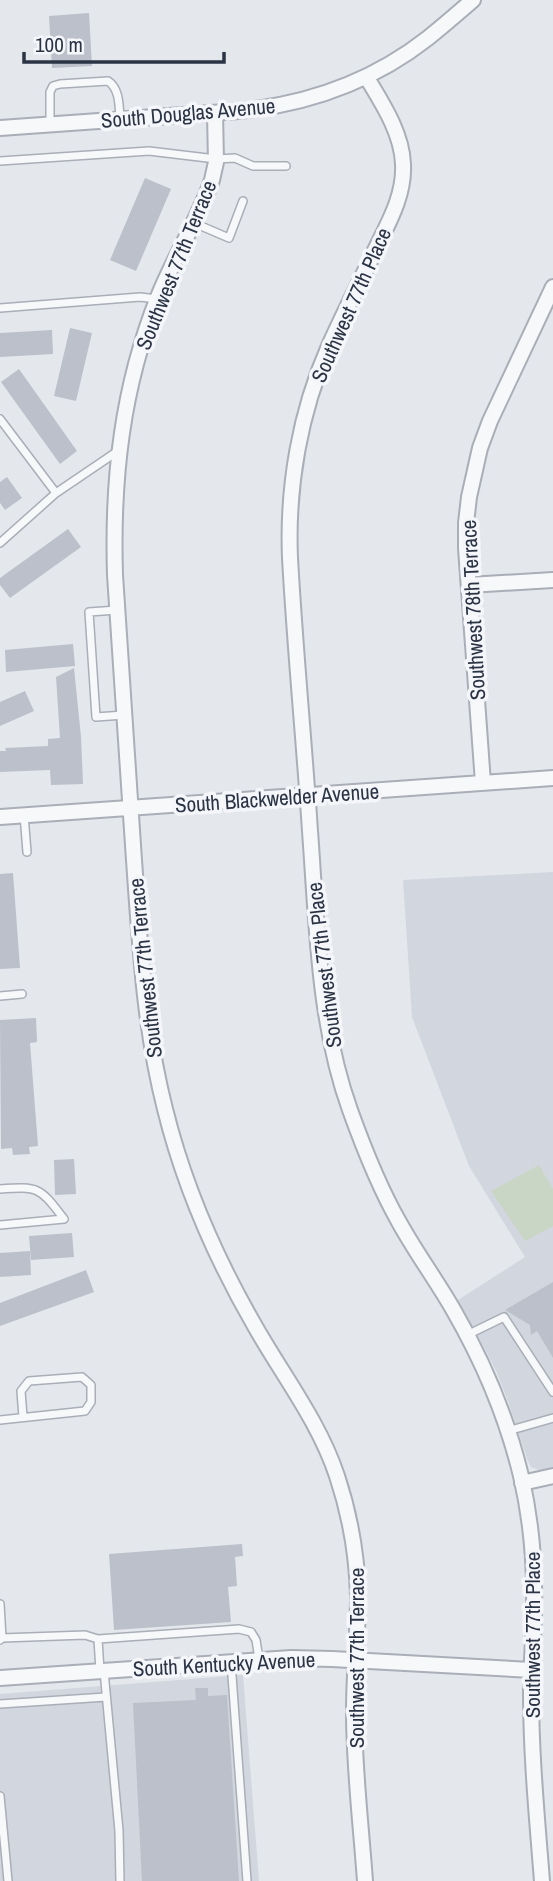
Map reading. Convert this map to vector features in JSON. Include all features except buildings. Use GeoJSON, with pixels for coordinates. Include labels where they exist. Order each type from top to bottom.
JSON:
{"type":"FeatureCollection","features":[{"type":"Feature","properties":{"kind":"street","name":"South Douglas Avenue"},"geometry":{"type":"LineString","coordinates":[[0,128],[262,109],[302,101],[367,78],[426,39],[473,0]]}},
{"type":"Feature","properties":{"kind":"street","name":"Southwest 77th Place"},"geometry":{"type":"LineString","coordinates":[[367,78],[392,124],[402,151],[403,177],[395,207],[327,350],[306,413],[290,506],[290,550],[321,975],[339,1076],[359,1136],[401,1226],[452,1307],[483,1367],[508,1431],[522,1483],[534,1575],[532,1739],[542,1881]]}},
{"type":"Feature","properties":{"kind":"street","name":"Southwest 77th Terrace"},"geometry":{"type":"LineString","coordinates":[[215,113],[216,159],[208,191],[158,299],[138,357],[118,451],[114,494],[117,610],[147,1016],[170,1128],[199,1214],[230,1283],[314,1422],[337,1477],[351,1532],[358,1596],[355,1736],[365,1881]]}},
{"type":"Feature","properties":{"kind":"street","name":"Southwest 78th Terrace"},"geometry":{"type":"LineString","coordinates":[[483,783],[466,523],[473,474],[480,448],[495,409],[553,287]]}},
{"type":"Feature","properties":{"kind":"street"},"geometry":{"type":"LineString","coordinates":[[469,585],[553,580]]}},
{"type":"Feature","properties":{"kind":"street","name":"South Blackwelder Avenue"},"geometry":{"type":"LineString","coordinates":[[0,817],[553,778]]}},
{"type":"Feature","properties":{"kind":"street"},"geometry":{"type":"LineString","coordinates":[[522,1483],[553,1476]]}},
{"type":"Feature","properties":{"kind":"street","name":"South Kentucky Avenue"},"geometry":{"type":"LineString","coordinates":[[0,1678],[291,1658],[531,1670]]}},
{"type":"Feature","properties":{"kind":"lane"},"geometry":{"type":"LineString","coordinates":[[50,124],[50,92],[53,86],[60,84],[108,81],[117,92],[120,119]]}},
{"type":"Feature","properties":{"kind":"lane"},"geometry":{"type":"LineString","coordinates":[[0,161],[149,151],[216,159],[235,158],[253,166],[285,166]]}},
{"type":"Feature","properties":{"kind":"lane"},"geometry":{"type":"LineString","coordinates":[[193,223],[229,238],[243,201]]}},
{"type":"Feature","properties":{"kind":"lane"},"geometry":{"type":"LineString","coordinates":[[0,308],[141,297],[158,299]]}},
{"type":"Feature","properties":{"kind":"lane"},"geometry":{"type":"LineString","coordinates":[[0,419],[56,493]]}},
{"type":"Feature","properties":{"kind":"lane"},"geometry":{"type":"LineString","coordinates":[[0,543],[56,493],[118,451]]}},
{"type":"Feature","properties":{"kind":"lane"},"geometry":{"type":"LineString","coordinates":[[117,610],[89,612],[96,717],[124,715]]}},
{"type":"Feature","properties":{"kind":"lane"},"geometry":{"type":"LineString","coordinates":[[24,815],[27,852]]}},
{"type":"Feature","properties":{"kind":"lane"},"geometry":{"type":"LineString","coordinates":[[0,996],[22,994]]}},
{"type":"Feature","properties":{"kind":"lane"},"geometry":{"type":"LineString","coordinates":[[0,1189],[28,1187],[44,1192],[64,1219],[0,1225]]}},
{"type":"Feature","properties":{"kind":"lane"},"geometry":{"type":"LineString","coordinates":[[467,1335],[504,1318],[553,1392]]}},
{"type":"Feature","properties":{"kind":"lane"},"geometry":{"type":"LineString","coordinates":[[0,1420],[85,1411],[91,1402],[91,1385],[82,1377],[29,1381],[21,1391],[23,1417]]}},
{"type":"Feature","properties":{"kind":"lane"},"geometry":{"type":"LineString","coordinates":[[508,1431],[553,1418]]}},
{"type":"Feature","properties":{"kind":"lane"},"geometry":{"type":"LineString","coordinates":[[0,1606],[1,1639],[85,1635],[98,1639],[239,1629],[251,1632],[256,1640],[259,1659]]}},
{"type":"Feature","properties":{"kind":"lane"},"geometry":{"type":"LineString","coordinates":[[98,1639],[119,1831],[120,1881]]}},
{"type":"Feature","properties":{"kind":"lane"},"geometry":{"type":"LineString","coordinates":[[231,1661],[247,1881]]}},
{"type":"Feature","properties":{"kind":"lane"},"geometry":{"type":"LineString","coordinates":[[0,1704],[106,1697]]}},
{"type":"Feature","properties":{"kind":"lane"},"geometry":{"type":"LineString","coordinates":[[0,1796],[8,1881]]}},
{"type":"Feature","properties":{"kind":"shaded area"},"geometry":{"type":"Polygon","coordinates":[[[553,872],[553,1467],[539,1470],[531,1467],[528,1461],[497,1373],[458,1300],[525,1257],[469,1166],[412,1017],[403,880],[553,872]]]}},
{"type":"Feature","properties":{"kind":"shaded area"},"geometry":{"type":"Polygon","coordinates":[[[243,1675],[259,1881],[0,1881],[0,1694],[243,1675]]]}},
{"type":"Feature","properties":{"kind":"green space"},"geometry":{"type":"Polygon","coordinates":[[[539,1165],[553,1189],[553,1226],[525,1241],[491,1191],[539,1165]]]}}]}
